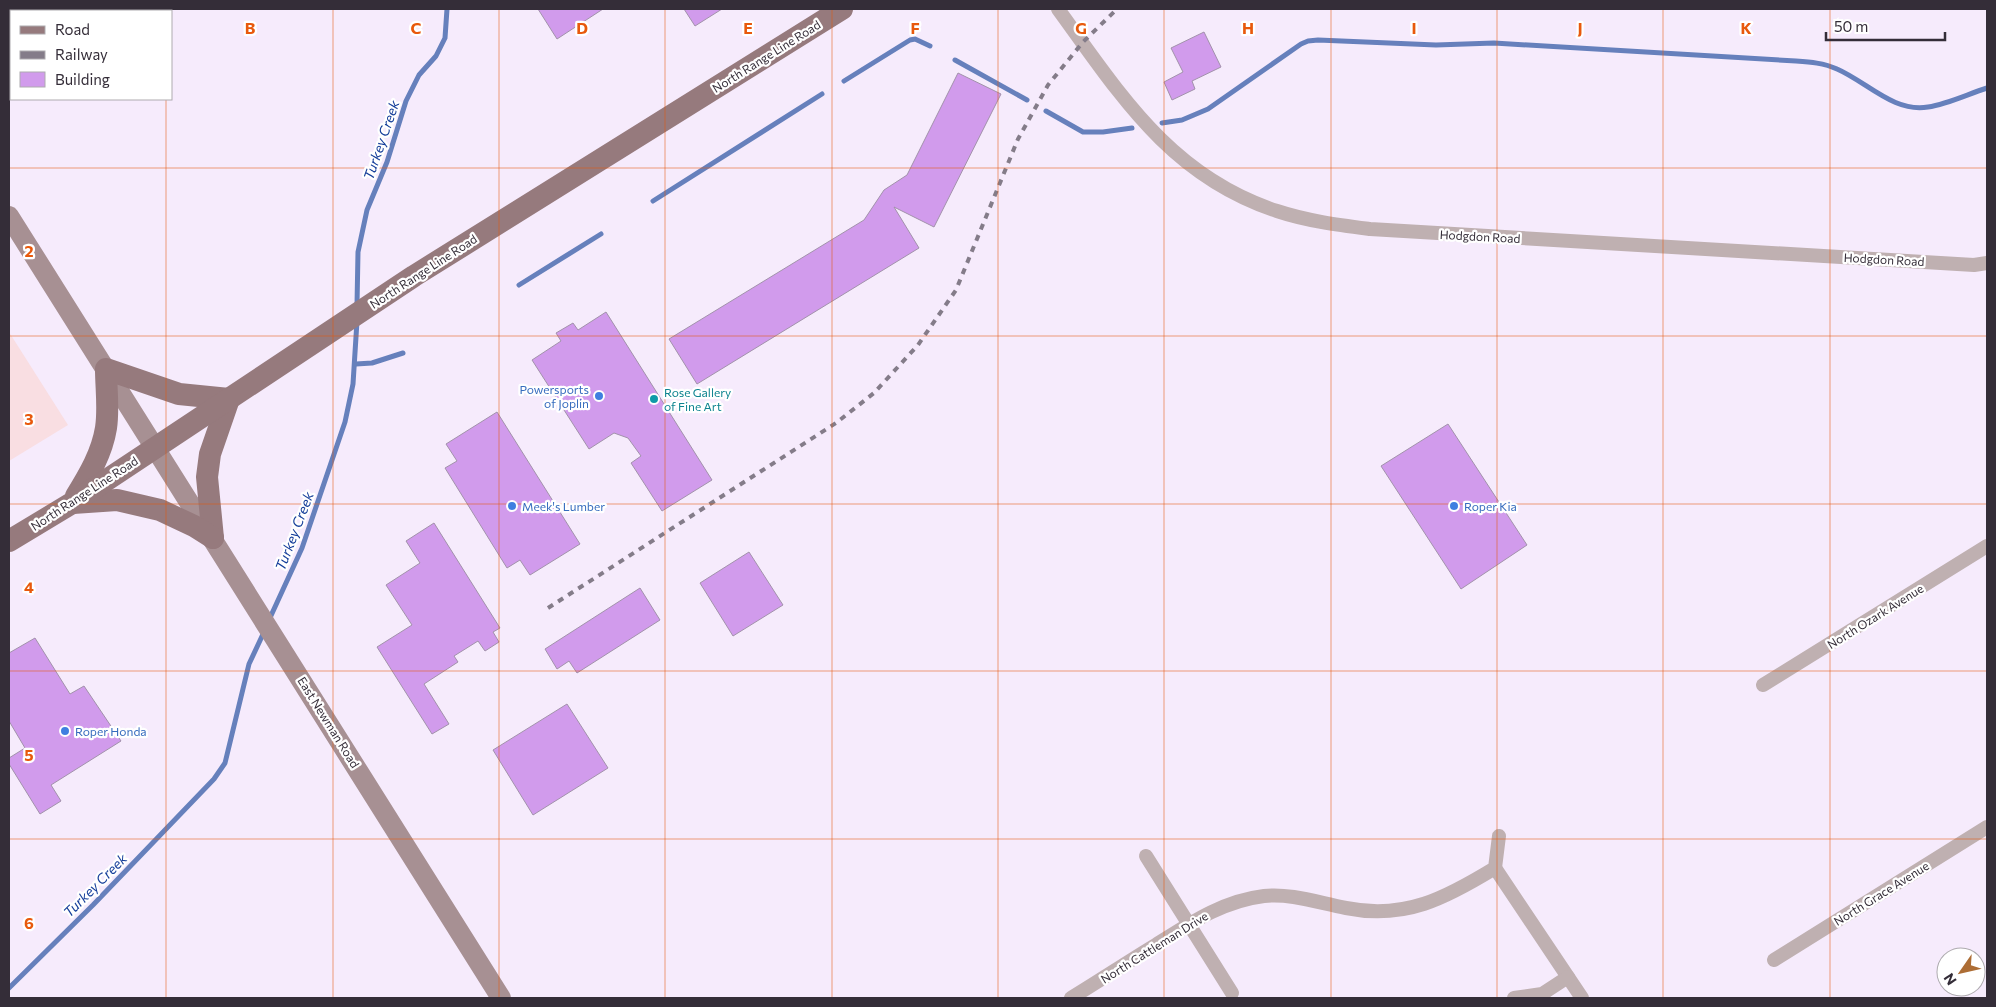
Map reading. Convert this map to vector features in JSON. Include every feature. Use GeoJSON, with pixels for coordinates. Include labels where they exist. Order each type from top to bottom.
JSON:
{"type":"FeatureCollection","features":[{"type":"Feature","properties":{"kind":"main road","name":"North Range Line Road"},"geometry":{"type":"LineString","coordinates":[[9,541],[72,503],[414,276],[842,9]]}},
{"type":"Feature","properties":{"kind":"main road"},"geometry":{"type":"LineString","coordinates":[[72,503],[90,475],[100,451],[106,428],[106,369],[179,394],[229,399],[210,454],[207,477],[213,538]]}},
{"type":"Feature","properties":{"kind":"main road"},"geometry":{"type":"LineString","coordinates":[[72,503],[117,500],[160,510],[194,526],[213,538]]}},
{"type":"Feature","properties":{"kind":"street","name":"Hodgdon Road"},"geometry":{"type":"LineString","coordinates":[[1058,9],[1142,121],[1179,157],[1216,182],[1277,211],[1323,222],[1370,229],[1956,264],[1987,263]]}},
{"type":"Feature","properties":{"kind":"street","name":"East Newman Road"},"geometry":{"type":"LineString","coordinates":[[9,216],[501,998]]}},
{"type":"Feature","properties":{"kind":"street","name":"North Ozark Avenue"},"geometry":{"type":"LineString","coordinates":[[1763,686],[1987,546]]}},
{"type":"Feature","properties":{"kind":"street","name":"North Grace Avenue"},"geometry":{"type":"LineString","coordinates":[[1774,960],[1987,827]]}},
{"type":"Feature","properties":{"kind":"street"},"geometry":{"type":"LineString","coordinates":[[1499,836],[1495,868],[1582,998]]}},
{"type":"Feature","properties":{"kind":"street"},"geometry":{"type":"LineString","coordinates":[[1146,856],[1232,993]]}},
{"type":"Feature","properties":{"kind":"street","name":"North Cattleman Drive"},"geometry":{"type":"LineString","coordinates":[[1071,998],[1208,912],[1238,901],[1265,896],[1294,897],[1349,909],[1374,912],[1404,910],[1431,903],[1460,889],[1495,868]]}},
{"type":"Feature","properties":{"kind":"street"},"geometry":{"type":"LineString","coordinates":[[1514,998],[1542,994],[1568,977]]}},
{"type":"Feature","properties":{"kind":"shaded area"},"geometry":{"type":"Polygon","coordinates":[[[9,332],[68,425],[9,461],[9,332]]]}},
{"type":"Feature","properties":{"kind":"building"},"geometry":{"type":"Polygon","coordinates":[[[538,9],[603,9],[557,39],[538,9]]]}},
{"type":"Feature","properties":{"kind":"building"},"geometry":{"type":"Polygon","coordinates":[[[684,9],[722,9],[695,26],[684,9]]]}},
{"type":"Feature","properties":{"kind":"building"},"geometry":{"type":"Polygon","coordinates":[[[1204,32],[1221,67],[1192,81],[1195,89],[1172,100],[1164,82],[1183,72],[1171,48],[1204,32]]]}},
{"type":"Feature","properties":{"kind":"building"},"geometry":{"type":"Polygon","coordinates":[[[958,73],[1001,94],[934,227],[894,207],[919,248],[697,384],[669,339],[864,220],[884,190],[907,175],[958,73]]]}},
{"type":"Feature","properties":{"kind":"building","name":"Powersports of Joplin"},"geometry":{"type":"Polygon","coordinates":[[[606,312],[712,480],[662,511],[631,463],[641,456],[628,438],[614,433],[589,449],[532,360],[561,341],[556,333],[573,323],[578,330],[606,312]]]}},
{"type":"Feature","properties":{"kind":"building","name":"Meek's Lumber"},"geometry":{"type":"Polygon","coordinates":[[[497,412],[580,544],[530,575],[520,560],[507,568],[445,468],[457,461],[446,444],[497,412]]]}},
{"type":"Feature","properties":{"kind":"building","name":"Roper Kia"},"geometry":{"type":"Polygon","coordinates":[[[1448,424],[1527,545],[1461,589],[1381,466],[1448,424]]]}},
{"type":"Feature","properties":{"kind":"building"},"geometry":{"type":"Polygon","coordinates":[[[434,523],[500,628],[493,632],[499,642],[485,651],[478,641],[454,656],[458,662],[424,684],[449,724],[432,734],[377,647],[412,625],[386,585],[420,563],[406,541],[434,523]]]}},
{"type":"Feature","properties":{"kind":"building"},"geometry":{"type":"Polygon","coordinates":[[[749,552],[783,605],[733,636],[700,583],[749,552]]]}},
{"type":"Feature","properties":{"kind":"building"},"geometry":{"type":"Polygon","coordinates":[[[640,588],[660,620],[577,673],[569,661],[557,669],[545,649],[640,588]]]}},
{"type":"Feature","properties":{"kind":"building","name":"Roper Honda"},"geometry":{"type":"Polygon","coordinates":[[[35,638],[70,694],[84,686],[121,741],[51,785],[61,801],[40,814],[9,764],[9,758],[25,748],[9,721],[9,653],[35,638]]]}},
{"type":"Feature","properties":{"kind":"building"},"geometry":{"type":"Polygon","coordinates":[[[567,704],[608,768],[533,815],[493,750],[567,704]]]}},
{"type":"Feature","properties":{"kind":"waterway"},"geometry":{"type":"LineString","coordinates":[[28,10],[37,9]]}},
{"type":"Feature","properties":{"kind":"waterway","name":"Turkey Creek"},"geometry":{"type":"LineString","coordinates":[[357,305],[358,252],[367,210],[387,162],[406,101],[419,75],[436,56],[445,38],[447,9]]}},
{"type":"Feature","properties":{"kind":"waterway"},"geometry":{"type":"LineString","coordinates":[[844,81],[910,40],[915,39],[930,46]]}},
{"type":"Feature","properties":{"kind":"waterway"},"geometry":{"type":"LineString","coordinates":[[1162,123],[1182,120],[1208,109],[1301,44],[1318,40],[1436,45],[1494,43],[1812,62],[1837,69],[1892,101],[1916,108],[1943,104],[1987,88]]}},
{"type":"Feature","properties":{"kind":"waterway"},"geometry":{"type":"LineString","coordinates":[[955,60],[1027,100]]}},
{"type":"Feature","properties":{"kind":"waterway"},"geometry":{"type":"LineString","coordinates":[[653,201],[822,94]]}},
{"type":"Feature","properties":{"kind":"waterway"},"geometry":{"type":"LineString","coordinates":[[1046,111],[1083,132],[1103,132],[1132,128]]}},
{"type":"Feature","properties":{"kind":"waterway"},"geometry":{"type":"LineString","coordinates":[[519,285],[601,234]]}},
{"type":"Feature","properties":{"kind":"waterway","name":"Turkey Creek"},"geometry":{"type":"LineString","coordinates":[[269,620],[302,548],[345,422],[353,384],[357,321]]}},
{"type":"Feature","properties":{"kind":"waterway"},"geometry":{"type":"LineString","coordinates":[[356,364],[372,363],[403,353]]}},
{"type":"Feature","properties":{"kind":"waterway","name":"Turkey Creek"},"geometry":{"type":"LineString","coordinates":[[9,988],[93,905],[214,779],[225,763],[249,664],[264,632]]}},
{"type":"Feature","properties":{"kind":"railway"},"geometry":{"type":"LineString","coordinates":[[548,608],[836,423],[874,393],[918,345],[956,290],[1018,139],[1048,85],[1083,42],[1117,9]]}},
{"type":"Feature","properties":{"kind":"place","name":"Powersports of Joplin"},"geometry":{"type":"Point","coordinates":[599,396]}},
{"type":"Feature","properties":{"kind":"place","name":"Rose Gallery of Fine Art"},"geometry":{"type":"Point","coordinates":[654,399]}},
{"type":"Feature","properties":{"kind":"place","name":"Meek's Lumber"},"geometry":{"type":"Point","coordinates":[512,506]}},
{"type":"Feature","properties":{"kind":"place","name":"Roper Kia"},"geometry":{"type":"Point","coordinates":[1454,506]}},
{"type":"Feature","properties":{"kind":"place","name":"Roper Honda"},"geometry":{"type":"Point","coordinates":[65,731]}}]}
